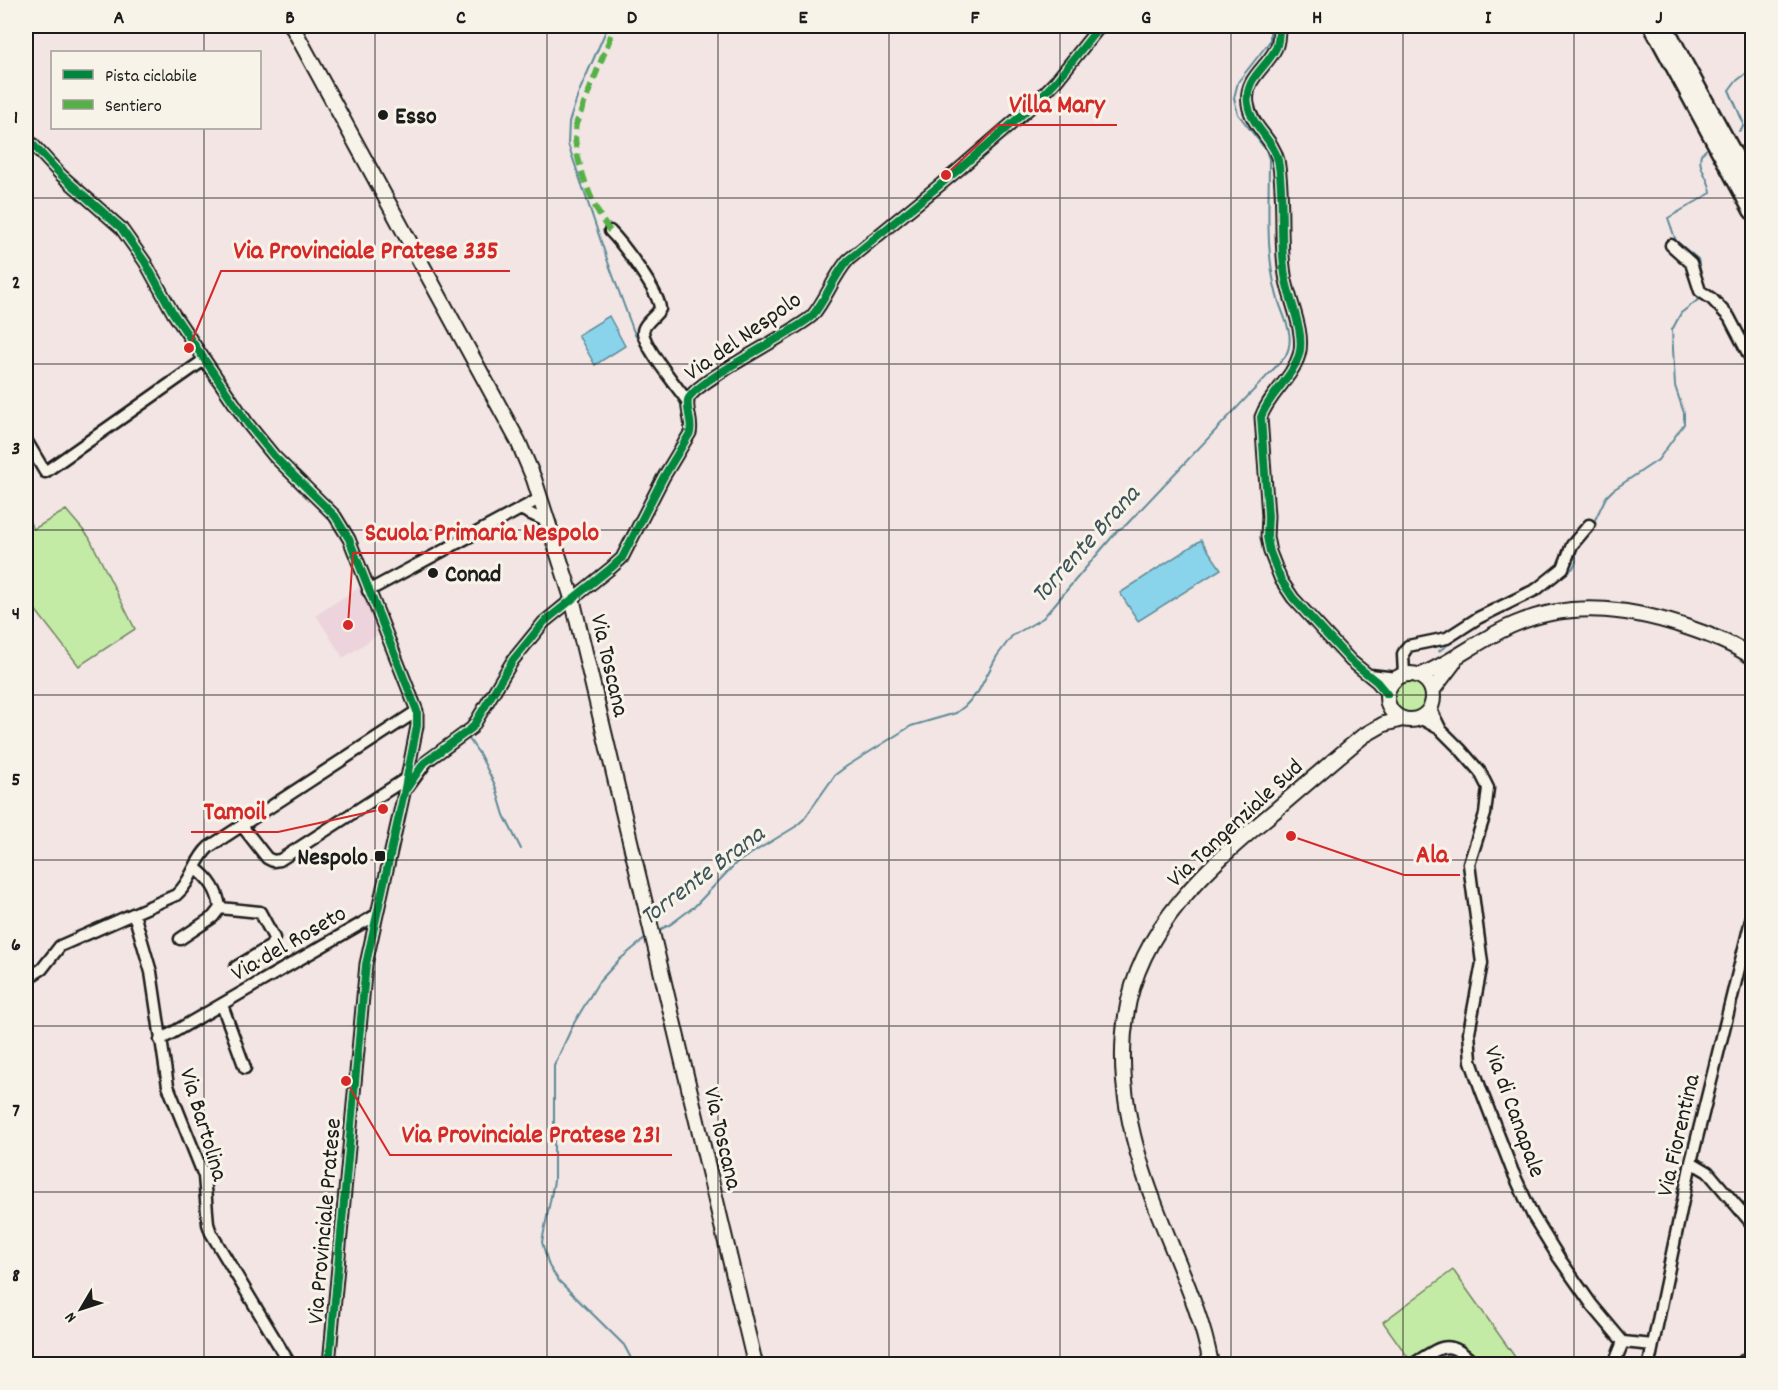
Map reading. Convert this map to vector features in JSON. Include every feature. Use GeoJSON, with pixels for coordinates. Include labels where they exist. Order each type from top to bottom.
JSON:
{"type":"FeatureCollection","features":[{"type":"Feature","properties":{"kind":"highway"},"geometry":{"type":"LineString","coordinates":[[1652,26],[1752,210]]}},
{"type":"Feature","properties":{"kind":"highway"},"geometry":{"type":"LineString","coordinates":[[1665,26],[1752,187]]}},
{"type":"Feature","properties":{"kind":"main road","name":"Via Toscana"},"geometry":{"type":"LineString","coordinates":[[292,26],[509,424],[530,467],[550,523],[572,598],[755,1365]]}},
{"type":"Feature","properties":{"kind":"main road"},"geometry":{"type":"LineString","coordinates":[[1432,691],[1460,656],[1488,637],[1516,623],[1546,613],[1587,608],[1626,611],[1650,616],[1721,639],[1752,645]]}},
{"type":"Feature","properties":{"kind":"main road"},"geometry":{"type":"LineString","coordinates":[[1721,639],[1752,657]]}},
{"type":"Feature","properties":{"kind":"main road"},"geometry":{"type":"LineString","coordinates":[[1407,676],[1460,656]]}},
{"type":"Feature","properties":{"kind":"main road"},"geometry":{"type":"LineString","coordinates":[[1407,676],[1427,682],[1432,691],[1432,700],[1425,713]]}},
{"type":"Feature","properties":{"kind":"main road","name":"Via Tangenziale Sud"},"geometry":{"type":"LineString","coordinates":[[1363,736],[1379,715],[1390,685],[1407,676]]}},
{"type":"Feature","properties":{"kind":"main road"},"geometry":{"type":"LineString","coordinates":[[1387,697],[1393,713],[1402,718]]}},
{"type":"Feature","properties":{"kind":"main road","name":"Via Tangenziale Sud"},"geometry":{"type":"LineString","coordinates":[[1211,1365],[1187,1284],[1148,1186],[1127,1107],[1123,1042],[1131,994],[1149,948],[1160,928],[1191,889],[1238,842],[1363,736],[1384,724],[1402,718],[1410,720],[1425,713]]}},
{"type":"Feature","properties":{"kind":"street","name":"Via del Nespolo"},"geometry":{"type":"LineString","coordinates":[[688,402],[696,391],[710,380],[812,316],[837,273],[848,260],[1033,105],[1057,80],[1100,26]]}},
{"type":"Feature","properties":{"kind":"street"},"geometry":{"type":"LineString","coordinates":[[1279,26],[1276,48],[1249,84],[1247,96],[1251,116],[1275,149],[1278,160],[1285,275],[1300,335],[1300,354],[1293,369],[1267,404],[1261,417],[1268,516],[1267,537],[1270,552],[1288,591],[1351,661],[1369,675],[1387,697]]}},
{"type":"Feature","properties":{"kind":"street","name":"Via Provinciale Pratese"},"geometry":{"type":"LineString","coordinates":[[26,138],[61,174],[121,228],[145,262],[173,313],[248,424],[274,456],[335,516],[348,539],[417,711],[417,726],[404,793],[366,964],[330,1365]]}},
{"type":"Feature","properties":{"kind":"street","name":"Via del Nespolo"},"geometry":{"type":"LineString","coordinates":[[404,793],[424,763],[472,728],[523,646],[544,622],[611,568],[626,552],[663,478],[690,433],[692,425],[688,402],[655,356],[644,334],[644,327],[660,309],[658,299],[623,245],[610,231]]}},
{"type":"Feature","properties":{"kind":"street"},"geometry":{"type":"LineString","coordinates":[[1671,245],[1691,263],[1705,294],[1729,317],[1752,361]]}},
{"type":"Feature","properties":{"kind":"street"},"geometry":{"type":"LineString","coordinates":[[26,440],[45,472],[204,360]]}},
{"type":"Feature","properties":{"kind":"street"},"geometry":{"type":"LineString","coordinates":[[368,591],[541,498]]}},
{"type":"Feature","properties":{"kind":"street"},"geometry":{"type":"LineString","coordinates":[[520,509],[550,523]]}},
{"type":"Feature","properties":{"kind":"street"},"geometry":{"type":"LineString","coordinates":[[1369,675],[1407,676],[1403,654],[1408,646],[1446,638],[1478,618],[1537,589],[1563,568],[1572,545],[1588,525]]}},
{"type":"Feature","properties":{"kind":"street"},"geometry":{"type":"LineString","coordinates":[[26,980],[42,969],[60,946],[176,895],[185,886],[206,849],[417,711]]}},
{"type":"Feature","properties":{"kind":"street","name":"Via di Canapale"},"geometry":{"type":"LineString","coordinates":[[1425,713],[1480,772],[1488,788],[1485,814],[1469,864],[1482,963],[1471,1015],[1469,1039],[1471,1061],[1498,1135],[1533,1216],[1592,1305],[1623,1342]]}},
{"type":"Feature","properties":{"kind":"street"},"geometry":{"type":"LineString","coordinates":[[242,826],[267,858],[273,861],[280,860],[406,778]]}},
{"type":"Feature","properties":{"kind":"street"},"geometry":{"type":"LineString","coordinates":[[180,939],[213,917],[220,908],[219,897],[211,883],[195,868]]}},
{"type":"Feature","properties":{"kind":"street"},"geometry":{"type":"LineString","coordinates":[[220,908],[260,912],[274,938],[271,946],[236,967]]}},
{"type":"Feature","properties":{"kind":"street","name":"Via Bartolina"},"geometry":{"type":"LineString","coordinates":[[134,914],[149,966],[168,1086],[204,1176],[208,1224],[211,1233],[290,1365]]}},
{"type":"Feature","properties":{"kind":"street","name":"Via del Roseto"},"geometry":{"type":"LineString","coordinates":[[160,1040],[376,915]]}},
{"type":"Feature","properties":{"kind":"street","name":"Via Fiorentina"},"geometry":{"type":"LineString","coordinates":[[1649,1365],[1691,1162],[1752,916]]}},
{"type":"Feature","properties":{"kind":"street","name":"Via del Roseto"},"geometry":{"type":"LineString","coordinates":[[222,1005],[245,1068]]}},
{"type":"Feature","properties":{"kind":"street"},"geometry":{"type":"LineString","coordinates":[[1691,1162],[1708,1172],[1752,1224]]}},
{"type":"Feature","properties":{"kind":"street"},"geometry":{"type":"LineString","coordinates":[[1614,1365],[1623,1342],[1653,1345]]}},
{"type":"Feature","properties":{"kind":"street"},"geometry":{"type":"LineString","coordinates":[[1413,1365],[1438,1348],[1452,1347],[1464,1353],[1475,1365]]}},
{"type":"Feature","properties":{"kind":"street"},"geometry":{"type":"LineString","coordinates":[[1740,1365],[1752,1354]]}},
{"type":"Feature","properties":{"kind":"shaded area"},"geometry":{"type":"Polygon","coordinates":[[[361,586],[378,635],[343,658],[316,615],[361,586]]]}},
{"type":"Feature","properties":{"kind":"green space"},"geometry":{"type":"Polygon","coordinates":[[[66,510],[89,537],[135,629],[79,666],[34,608],[26,613],[26,517],[34,529],[66,510]]]}},
{"type":"Feature","properties":{"kind":"green space"},"geometry":{"type":"Polygon","coordinates":[[[1410,681],[1422,685],[1426,697],[1422,709],[1410,713],[1398,709],[1394,697],[1398,685],[1410,681]]]}},
{"type":"Feature","properties":{"kind":"green space"},"geometry":{"type":"Polygon","coordinates":[[[1453,1270],[1520,1364],[1483,1364],[1463,1345],[1437,1343],[1410,1360],[1383,1322],[1453,1270]]]}},
{"type":"Feature","properties":{"kind":"water"},"geometry":{"type":"Polygon","coordinates":[[[609,316],[625,346],[595,365],[578,335],[609,316]]]}},
{"type":"Feature","properties":{"kind":"water"},"geometry":{"type":"Polygon","coordinates":[[[1201,540],[1221,569],[1138,621],[1120,593],[1201,540]]]}},
{"type":"Feature","properties":{"kind":"waterway"},"geometry":{"type":"LineString","coordinates":[[608,26],[579,92],[569,122],[568,144],[635,335],[643,346]]}},
{"type":"Feature","properties":{"kind":"waterway","name":"Torrente Brana"},"geometry":{"type":"LineString","coordinates":[[657,931],[671,924],[695,906],[736,863],[795,827],[804,819],[835,775],[847,766],[911,726],[956,713],[965,706],[978,692],[997,656],[1012,636],[1043,618],[1118,530],[1126,525],[1285,357],[1290,342],[1289,334],[1273,279],[1269,245],[1269,159],[1266,150],[1238,114],[1234,98],[1238,82],[1270,41],[1270,26]]}},
{"type":"Feature","properties":{"kind":"waterway"},"geometry":{"type":"LineString","coordinates":[[1739,131],[1743,127],[1743,122],[1729,90],[1735,82],[1752,69]]}},
{"type":"Feature","properties":{"kind":"waterway"},"geometry":{"type":"LineString","coordinates":[[1703,285],[1698,259],[1676,241],[1668,218],[1711,193],[1700,159],[1701,154],[1707,149]]}},
{"type":"Feature","properties":{"kind":"waterway"},"geometry":{"type":"LineString","coordinates":[[1593,524],[1606,497],[1658,460],[1684,424],[1684,413],[1675,386],[1672,330],[1681,313],[1703,296]]}},
{"type":"Feature","properties":{"kind":"waterway"},"geometry":{"type":"LineString","coordinates":[[677,395],[684,412]]}},
{"type":"Feature","properties":{"kind":"waterway"},"geometry":{"type":"LineString","coordinates":[[645,502],[656,481]]}},
{"type":"Feature","properties":{"kind":"waterway"},"geometry":{"type":"LineString","coordinates":[[1513,606],[1537,596],[1573,568],[1576,562],[1576,548]]}},
{"type":"Feature","properties":{"kind":"waterway"},"geometry":{"type":"LineString","coordinates":[[578,587],[590,578]]}},
{"type":"Feature","properties":{"kind":"waterway"},"geometry":{"type":"LineString","coordinates":[[508,658],[534,624],[564,597]]}},
{"type":"Feature","properties":{"kind":"waterway"},"geometry":{"type":"LineString","coordinates":[[1439,651],[1463,634]]}},
{"type":"Feature","properties":{"kind":"waterway"},"geometry":{"type":"LineString","coordinates":[[469,739],[495,785],[504,815],[521,849]]}},
{"type":"Feature","properties":{"kind":"waterway","name":"Torrente Brana"},"geometry":{"type":"LineString","coordinates":[[634,1364],[624,1345],[559,1281],[549,1266],[542,1242],[554,1181],[554,1066],[574,1023],[598,983],[619,960],[647,937]]}},
{"type":"Feature","properties":{"kind":"marked path"},"geometry":{"type":"LineString","coordinates":[[610,231],[603,222],[584,180],[575,135],[576,124],[615,26]]}},
{"type":"Feature","properties":{"kind":"cycle path"},"geometry":{"type":"LineString","coordinates":[[407,788],[424,763],[472,728],[513,660],[544,622],[622,558],[663,478],[690,433],[688,400],[694,392],[724,370],[812,316],[848,260],[1033,105],[1057,80],[1100,26]]}},
{"type":"Feature","properties":{"kind":"cycle path"},"geometry":{"type":"LineString","coordinates":[[1279,26],[1276,48],[1249,87],[1248,104],[1253,119],[1272,145],[1278,160],[1285,275],[1301,346],[1296,364],[1269,401],[1261,417],[1268,516],[1267,537],[1281,580],[1293,598],[1351,661],[1377,682],[1387,694]]}},
{"type":"Feature","properties":{"kind":"cycle path"},"geometry":{"type":"LineString","coordinates":[[26,137],[61,175],[121,228],[145,262],[173,313],[248,424],[274,456],[335,516],[349,539],[417,711],[417,726],[404,793],[366,964],[329,1364]]}},
{"type":"Feature","properties":{"kind":"place","name":"Esso"},"geometry":{"type":"Point","coordinates":[383,115]}},
{"type":"Feature","properties":{"kind":"place","name":"Villa Mary"},"geometry":{"type":"Point","coordinates":[946,175]}},
{"type":"Feature","properties":{"kind":"place","name":"Via Provinciale Pratese 335"},"geometry":{"type":"Point","coordinates":[189,348]}},
{"type":"Feature","properties":{"kind":"place","name":"Conad"},"geometry":{"type":"Point","coordinates":[433,573]}},
{"type":"Feature","properties":{"kind":"place","name":"Scuola Primaria Nespolo"},"geometry":{"type":"Point","coordinates":[348,625]}},
{"type":"Feature","properties":{"kind":"place","name":"Tamoil"},"geometry":{"type":"Point","coordinates":[383,809]}},
{"type":"Feature","properties":{"kind":"place","name":"Ala"},"geometry":{"type":"Point","coordinates":[1291,836]}},
{"type":"Feature","properties":{"kind":"place","name":"Nespolo"},"geometry":{"type":"Point","coordinates":[380,856]}},
{"type":"Feature","properties":{"kind":"place","name":"Via Provinciale Pratese 231"},"geometry":{"type":"Point","coordinates":[346,1081]}}]}
